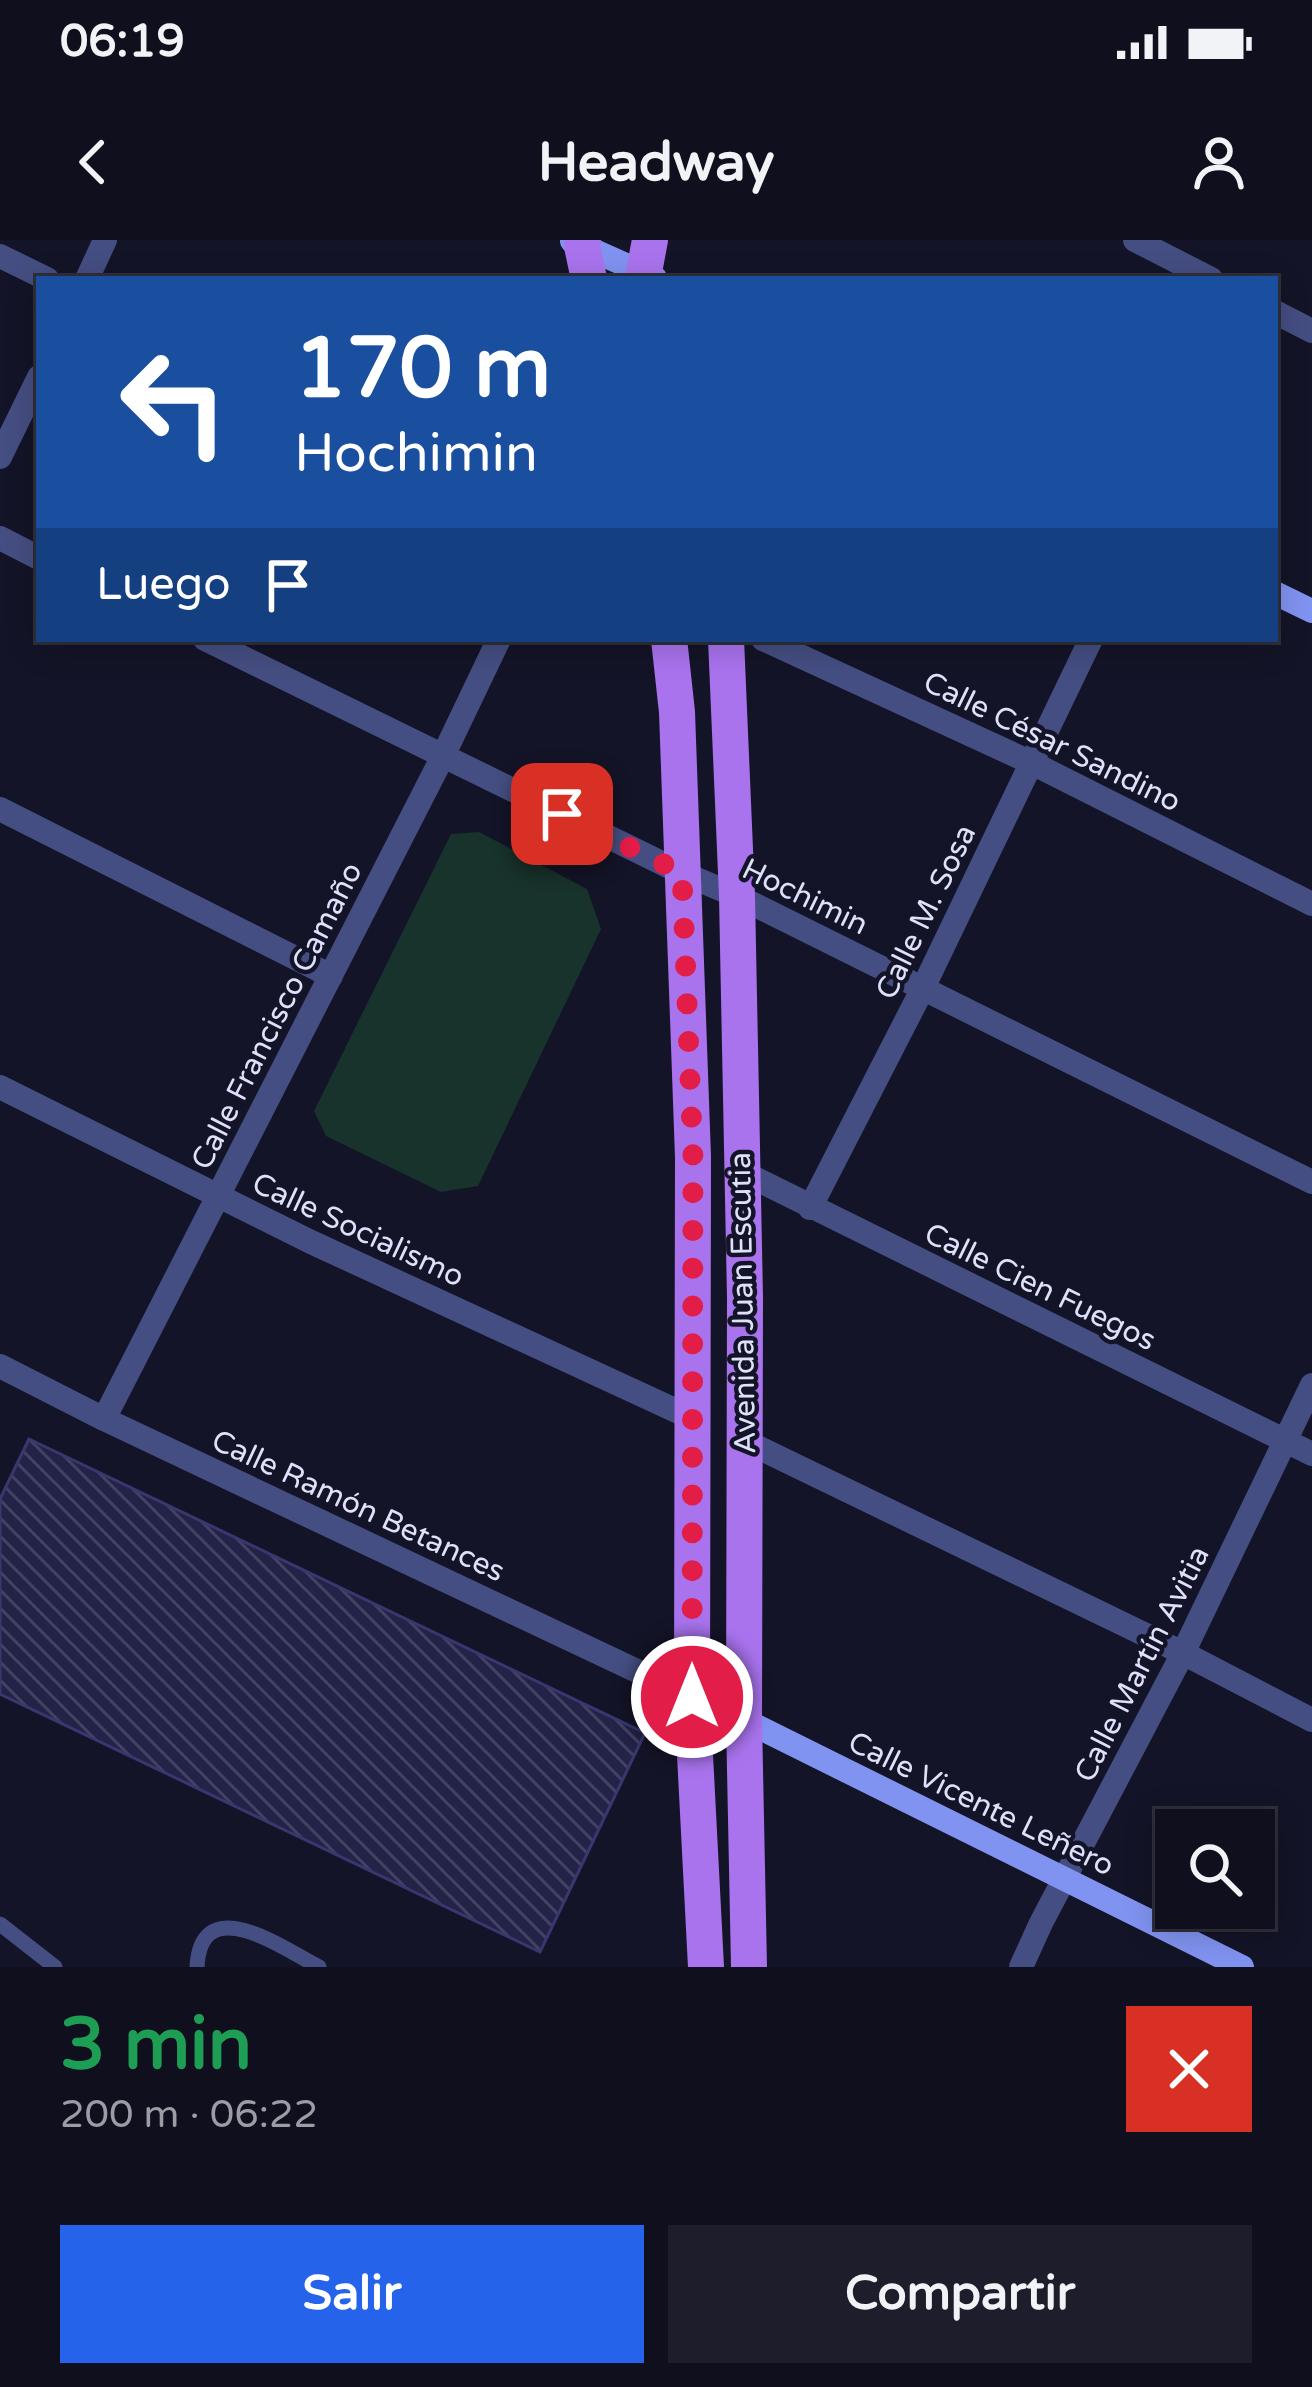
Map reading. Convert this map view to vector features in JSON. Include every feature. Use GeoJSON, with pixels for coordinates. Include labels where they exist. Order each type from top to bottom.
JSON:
{"type":"FeatureCollection","features":[{"type":"Feature","properties":{"kind":"main road","name":"Avenida Juan Escutia"},"geometry":{"type":"LineString","coordinates":[[669,642],[677,712],[693,1157],[692,1697],[706,1967]]}},
{"type":"Feature","properties":{"kind":"main road","name":"Avenida Juan Escutia"},"geometry":{"type":"LineString","coordinates":[[726,642],[742,1172],[749,1967]]}},
{"type":"Feature","properties":{"kind":"street"},"geometry":{"type":"LineString","coordinates":[[88,276],[106,240]]}},
{"type":"Feature","properties":{"kind":"street"},"geometry":{"type":"LineString","coordinates":[[1135,240],[1205,276]]}},
{"type":"Feature","properties":{"kind":"street"},"geometry":{"type":"LineString","coordinates":[[581,251],[649,268]]}},
{"type":"Feature","properties":{"kind":"street"},"geometry":{"type":"LineString","coordinates":[[0,256],[41,276]]}},
{"type":"Feature","properties":{"kind":"street"},"geometry":{"type":"LineString","coordinates":[[1278,314],[1312,331]]}},
{"type":"Feature","properties":{"kind":"street"},"geometry":{"type":"LineString","coordinates":[[0,458],[36,383]]}},
{"type":"Feature","properties":{"kind":"street"},"geometry":{"type":"LineString","coordinates":[[0,538],[36,556]]}},
{"type":"Feature","properties":{"kind":"street"},"geometry":{"type":"LineString","coordinates":[[1278,594],[1312,611]]}},
{"type":"Feature","properties":{"kind":"street","name":"Hochimin"},"geometry":{"type":"LineString","coordinates":[[211,642],[1312,1182]]}},
{"type":"Feature","properties":{"kind":"street","name":"Calle Francisco Camaño"},"geometry":{"type":"LineString","coordinates":[[104,1419],[498,642]]}},
{"type":"Feature","properties":{"kind":"street","name":"Calle César Sandino"},"geometry":{"type":"LineString","coordinates":[[770,642],[1032,763],[1312,904]]}},
{"type":"Feature","properties":{"kind":"street","name":"Calle M. Sosa"},"geometry":{"type":"LineString","coordinates":[[810,1208],[923,988],[1090,642]]}},
{"type":"Feature","properties":{"kind":"street"},"geometry":{"type":"LineString","coordinates":[[0,808],[331,976]]}},
{"type":"Feature","properties":{"kind":"street","name":"Calle Socialismo"},"geometry":{"type":"LineString","coordinates":[[0,1087],[218,1198],[694,1419]]}},
{"type":"Feature","properties":{"kind":"street","name":"Calle Cien Fuegos"},"geometry":{"type":"LineString","coordinates":[[742,1172],[1312,1454]]}},
{"type":"Feature","properties":{"kind":"street","name":"Calle Ramón Betances"},"geometry":{"type":"LineString","coordinates":[[0,1366],[692,1697]]}},
{"type":"Feature","properties":{"kind":"street","name":"Calle Martín Avitia"},"geometry":{"type":"LineString","coordinates":[[1021,1967],[1183,1653],[1312,1385]]}},
{"type":"Feature","properties":{"kind":"street"},"geometry":{"type":"LineString","coordinates":[[745,1442],[1312,1720]]}},
{"type":"Feature","properties":{"kind":"street","name":"Calle Vicente Leñero"},"geometry":{"type":"LineString","coordinates":[[692,1697],[1242,1967]]}},
{"type":"Feature","properties":{"kind":"lane"},"geometry":{"type":"LineString","coordinates":[[0,1924],[55,1967]]}},
{"type":"Feature","properties":{"kind":"lane"},"geometry":{"type":"LineString","coordinates":[[197,1967],[207,1937],[216,1929],[230,1927],[243,1928],[320,1967]]}},
{"type":"Feature","properties":{"kind":"green space"},"geometry":{"type":"Polygon","coordinates":[[[479,832],[587,889],[601,929],[478,1186],[441,1192],[326,1136],[314,1111],[451,834],[479,832]]]}},
{"type":"Feature","properties":{"kind":"building"},"geometry":{"type":"Polygon","coordinates":[[[29,1439],[645,1733],[540,1952],[0,1694],[0,1499],[29,1439]]]}},
{"type":"Feature","properties":{"kind":"route"},"geometry":{"type":"LineString","coordinates":[[562,814],[682,873],[693,1157],[692,1697]]}}]}
